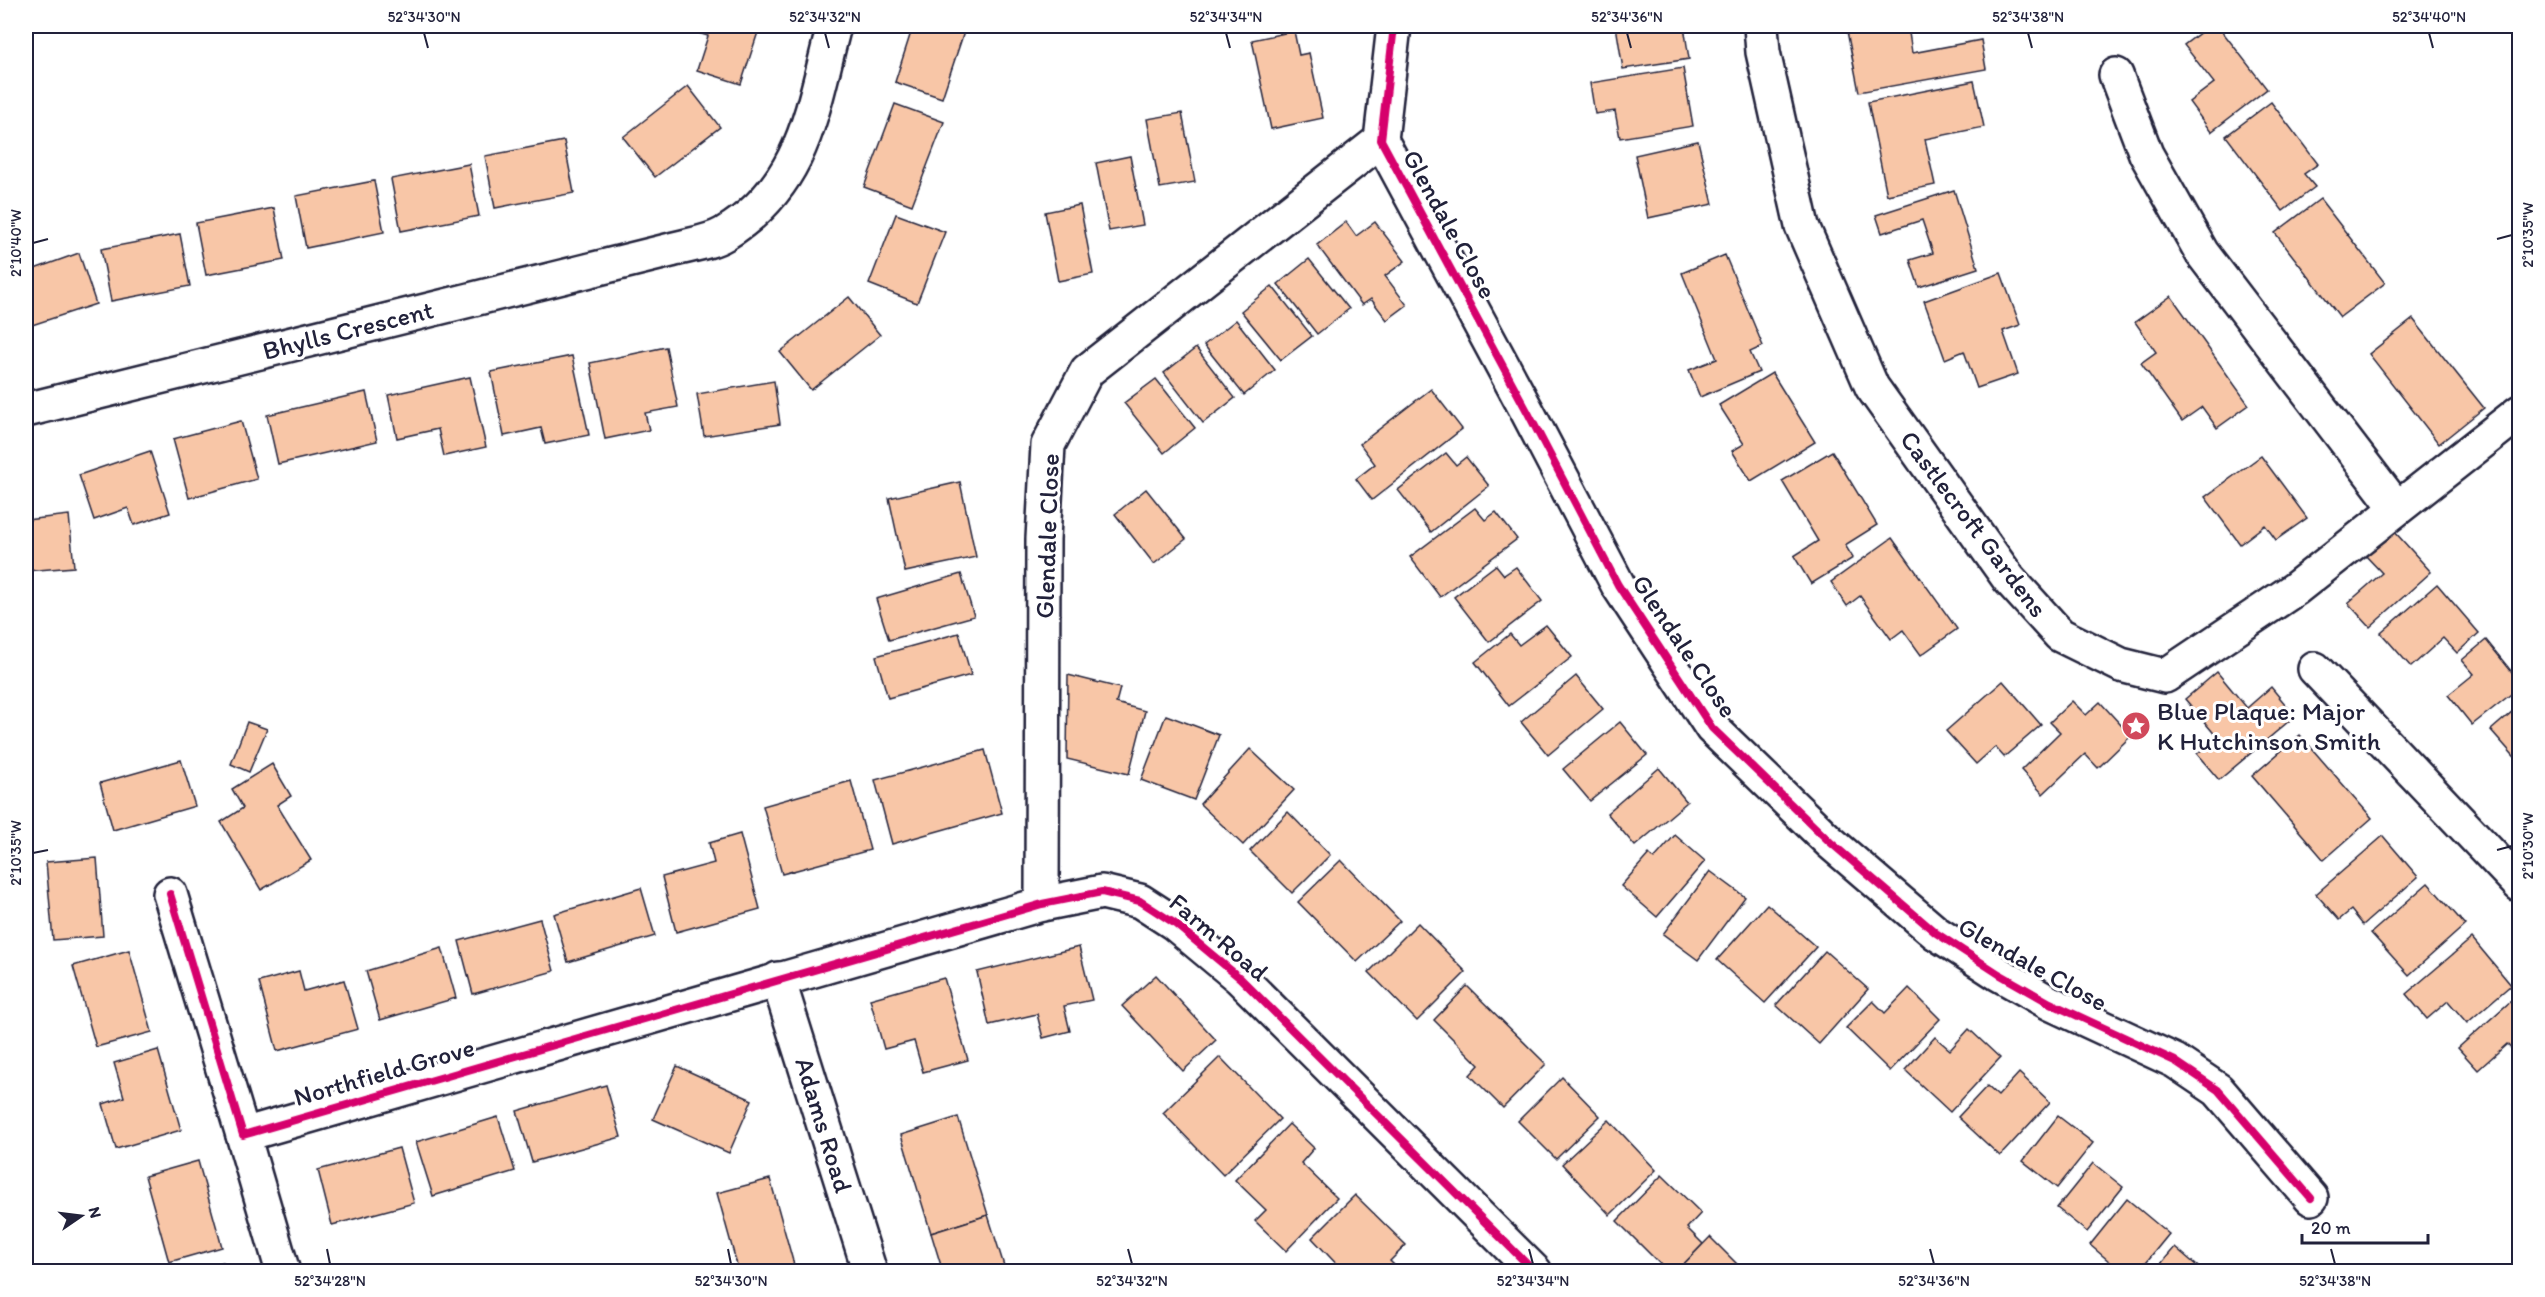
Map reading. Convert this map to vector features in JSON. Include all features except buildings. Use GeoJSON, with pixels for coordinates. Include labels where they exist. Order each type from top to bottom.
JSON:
{"type":"FeatureCollection","features":[{"type":"Feature","properties":{"kind":"street","name":"Bhylls Crescent"},"geometry":{"type":"LineString","coordinates":[[26,410],[671,250],[722,235],[754,212],[781,184],[801,147],[834,26]]}},
{"type":"Feature","properties":{"kind":"street","name":"Glendale Close"},"geometry":{"type":"LineString","coordinates":[[1394,26],[1381,140],[1618,585],[1712,728],[1830,842],[1936,933],[1999,974],[2050,1003],[2175,1061],[2218,1090],[2311,1198]]}},
{"type":"Feature","properties":{"kind":"street","name":"Castlecroft Gardens"},"geometry":{"type":"LineString","coordinates":[[1761,26],[1763,52],[1802,226],[1872,387],[2009,579],[2060,635],[2121,665],[2164,676],[2295,589],[2396,507],[2520,412]]}},
{"type":"Feature","properties":{"kind":"street"},"geometry":{"type":"LineString","coordinates":[[2116,75],[2146,154],[2202,253],[2396,507]]}},
{"type":"Feature","properties":{"kind":"street","name":"Glendale Close"},"geometry":{"type":"LineString","coordinates":[[1042,904],[1043,539],[1048,445],[1088,371],[1381,140]]}},
{"type":"Feature","properties":{"kind":"street"},"geometry":{"type":"LineString","coordinates":[[2315,669],[2520,885]]}},
{"type":"Feature","properties":{"kind":"street","name":"Farm Road"},"geometry":{"type":"LineString","coordinates":[[778,979],[1042,904],[1102,892],[1140,901],[1174,923],[1240,978],[1535,1272]]}},
{"type":"Feature","properties":{"kind":"street"},"geometry":{"type":"LineString","coordinates":[[170,894],[243,1134],[282,1272]]}},
{"type":"Feature","properties":{"kind":"street","name":"Northfield Grove"},"geometry":{"type":"LineString","coordinates":[[243,1134],[778,979]]}},
{"type":"Feature","properties":{"kind":"street","name":"Adams Road"},"geometry":{"type":"LineString","coordinates":[[778,979],[870,1272]]}},
{"type":"Feature","properties":{"kind":"cycle path"},"geometry":{"type":"LineString","coordinates":[[1394,26],[1381,140],[1618,585],[1712,728],[1830,842],[1936,933],[1999,974],[2050,1003],[2175,1061],[2218,1090],[2311,1198]]}},
{"type":"Feature","properties":{"kind":"cycle path"},"geometry":{"type":"LineString","coordinates":[[170,894],[243,1135],[1042,904],[1102,892],[1140,901],[1174,923],[1240,978],[1535,1272]]}},
{"type":"Feature","properties":{"kind":"place","name":"Blue Plaque: Major K Hutchinson Smith"},"geometry":{"type":"Point","coordinates":[2136,726]}}]}
